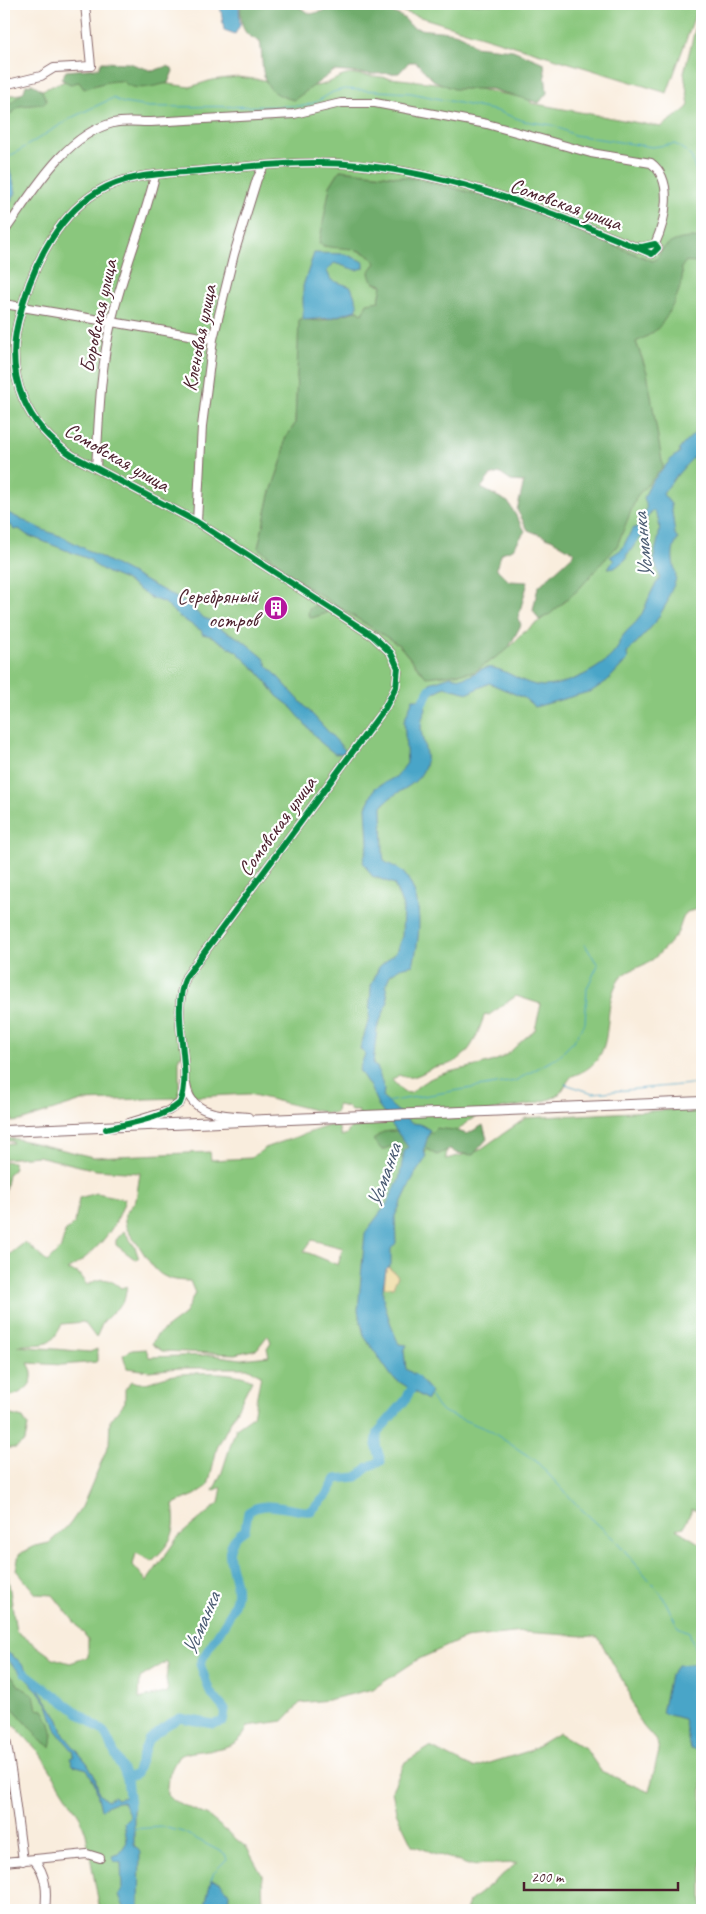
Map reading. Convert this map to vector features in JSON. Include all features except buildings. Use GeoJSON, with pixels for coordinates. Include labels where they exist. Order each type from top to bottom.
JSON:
{"type":"FeatureCollection","features":[{"type":"Feature","properties":{"kind":"highway"},"geometry":{"type":"LineString","coordinates":[[4,1131],[106,1129],[702,1102]]}},
{"type":"Feature","properties":{"kind":"street"},"geometry":{"type":"LineString","coordinates":[[4,85],[41,76],[54,68],[91,66],[85,4]]}},
{"type":"Feature","properties":{"kind":"street","name":"Сомовская улица"},"geometry":{"type":"LineString","coordinates":[[4,232],[52,164],[90,134],[110,124],[294,114],[341,103],[369,103],[439,114],[510,129],[601,155],[652,163],[662,179],[666,200],[665,212],[655,244],[658,248],[652,254],[514,200],[418,174],[322,163],[264,166],[124,180],[103,189],[83,202],[62,224],[44,254],[21,308],[14,350],[17,378],[27,409],[41,429],[54,443],[96,468],[197,522],[373,636],[393,656],[398,676],[394,694],[385,708],[188,974],[180,1000],[182,1058]]}},
{"type":"Feature","properties":{"kind":"street","name":"Кленовая улица"},"geometry":{"type":"LineString","coordinates":[[197,522],[202,426],[213,339],[237,245],[257,179],[264,166]]}},
{"type":"Feature","properties":{"kind":"street","name":"Боровская улица"},"geometry":{"type":"LineString","coordinates":[[96,468],[101,389],[111,324],[128,258],[155,176]]}},
{"type":"Feature","properties":{"kind":"street"},"geometry":{"type":"LineString","coordinates":[[4,304],[111,324],[213,339]]}},
{"type":"Feature","properties":{"kind":"street"},"geometry":{"type":"LineString","coordinates":[[182,1058],[188,1094],[196,1106],[227,1115],[283,1120]]}},
{"type":"Feature","properties":{"kind":"street"},"geometry":{"type":"LineString","coordinates":[[106,1129],[152,1116],[178,1105],[182,1095],[182,1058]]}},
{"type":"Feature","properties":{"kind":"street"},"geometry":{"type":"LineString","coordinates":[[4,1726],[22,1861]]}},
{"type":"Feature","properties":{"kind":"street"},"geometry":{"type":"LineString","coordinates":[[4,1862],[87,1854],[100,1858]]}},
{"type":"Feature","properties":{"kind":"street"},"geometry":{"type":"LineString","coordinates":[[34,1860],[43,1876],[46,1910]]}},
{"type":"Feature","properties":{"kind":"green space"},"geometry":{"type":"Polygon","coordinates":[[[240,4],[297,4],[297,6],[311,14],[357,6],[391,12],[404,18],[413,27],[454,33],[462,36],[474,46],[513,50],[544,63],[547,93],[539,103],[491,89],[454,89],[433,80],[416,62],[409,62],[399,73],[370,74],[334,71],[294,100],[273,91],[268,85],[263,70],[260,41],[248,35],[245,31],[240,4]]]}},
{"type":"Feature","properties":{"kind":"green space"},"geometry":{"type":"Polygon","coordinates":[[[378,4],[699,4],[667,93],[378,4]]]}},
{"type":"Feature","properties":{"kind":"green space"},"geometry":{"type":"Polygon","coordinates":[[[702,9],[702,908],[687,912],[678,932],[666,947],[648,963],[623,975],[617,983],[609,1009],[603,1048],[597,1059],[587,1069],[572,1076],[555,1097],[542,1102],[488,1112],[465,1124],[455,1135],[448,1147],[446,1159],[478,1151],[526,1118],[702,1108],[702,1511],[692,1509],[684,1527],[676,1529],[702,1545],[702,1910],[466,1910],[469,1902],[517,1863],[468,1865],[412,1845],[396,1812],[392,1790],[405,1762],[430,1747],[473,1768],[529,1751],[559,1733],[585,1748],[601,1771],[649,1792],[659,1751],[657,1742],[635,1713],[629,1692],[598,1637],[523,1632],[465,1638],[417,1660],[373,1689],[328,1700],[300,1703],[283,1721],[248,1726],[236,1742],[228,1746],[179,1756],[170,1774],[167,1784],[167,1795],[172,1800],[208,1816],[247,1848],[262,1875],[263,1910],[100,1910],[86,1834],[80,1817],[39,1752],[4,1714],[4,1550],[16,1631],[53,1658],[70,1663],[88,1657],[88,1639],[53,1595],[36,1594],[16,1570],[19,1554],[35,1546],[49,1543],[70,1524],[82,1507],[109,1444],[110,1421],[125,1402],[125,1389],[132,1381],[146,1383],[163,1377],[199,1373],[223,1373],[252,1380],[217,1448],[208,1486],[195,1495],[173,1504],[174,1529],[172,1535],[165,1548],[152,1561],[136,1553],[133,1565],[147,1581],[178,1537],[219,1503],[222,1487],[213,1491],[222,1472],[236,1428],[253,1416],[261,1375],[247,1368],[179,1368],[149,1371],[127,1368],[123,1355],[132,1350],[146,1349],[149,1357],[211,1355],[241,1359],[269,1356],[267,1348],[271,1342],[268,1335],[257,1349],[235,1354],[162,1351],[152,1344],[156,1336],[184,1315],[195,1293],[190,1281],[180,1281],[165,1277],[155,1269],[127,1229],[125,1214],[136,1200],[140,1173],[96,1170],[38,1156],[4,1159],[4,1144],[13,1143],[12,1141],[4,1141],[4,1138],[17,1139],[93,1157],[210,1152],[211,1160],[251,1158],[267,1147],[328,1126],[338,1125],[341,1136],[347,1134],[352,1125],[358,1125],[359,1111],[351,1111],[348,1107],[337,1105],[336,1113],[326,1113],[249,1094],[192,1097],[186,1055],[179,1056],[179,1098],[82,1101],[20,1121],[12,1122],[12,1117],[4,1116],[4,96],[37,92],[68,80],[139,80],[190,87],[212,80],[237,77],[315,86],[354,74],[463,86],[530,99],[531,103],[661,127],[689,105],[684,73],[702,9]],[[340,170],[330,186],[323,246],[359,251],[366,254],[376,263],[369,272],[374,283],[382,285],[379,302],[366,307],[362,314],[358,310],[321,321],[300,319],[295,424],[285,439],[283,457],[270,495],[258,548],[275,560],[273,565],[399,645],[417,667],[508,649],[523,633],[566,601],[643,361],[636,342],[668,246],[662,249],[659,258],[653,261],[510,203],[419,179],[340,170]],[[516,996],[489,1015],[485,1014],[474,1041],[460,1058],[416,1076],[403,1077],[399,1075],[392,1080],[403,1092],[411,1093],[431,1078],[492,1062],[503,1057],[535,1030],[541,1004],[516,996]],[[312,1240],[304,1251],[338,1265],[343,1248],[312,1240]],[[166,1662],[140,1678],[139,1699],[168,1692],[166,1679],[168,1665],[166,1662]]]}},
{"type":"Feature","properties":{"kind":"green space"},"geometry":{"type":"Polygon","coordinates":[[[102,62],[129,63],[153,71],[167,66],[172,68],[173,71],[168,83],[144,88],[132,87],[123,81],[118,81],[84,89],[79,82],[70,84],[61,79],[66,71],[98,68],[102,62]]]}},
{"type":"Feature","properties":{"kind":"green space"},"geometry":{"type":"Polygon","coordinates":[[[32,84],[41,89],[47,101],[44,104],[20,106],[4,120],[4,100],[11,103],[24,91],[26,85],[32,84]]]}},
{"type":"Feature","properties":{"kind":"green space"},"geometry":{"type":"Polygon","coordinates":[[[340,170],[419,179],[510,203],[652,261],[657,258],[665,246],[675,241],[686,238],[702,240],[702,260],[693,263],[686,261],[681,268],[682,274],[679,291],[665,319],[656,330],[636,342],[647,372],[663,467],[637,496],[617,546],[578,590],[550,614],[539,620],[533,610],[538,587],[575,553],[551,539],[528,530],[517,510],[524,482],[511,481],[499,473],[490,476],[481,488],[508,502],[525,531],[513,549],[502,553],[496,568],[509,581],[528,582],[518,618],[521,625],[508,649],[474,672],[426,677],[399,645],[273,565],[275,560],[258,548],[270,495],[283,457],[285,439],[295,424],[299,319],[321,321],[359,310],[362,314],[367,303],[379,301],[382,285],[370,278],[369,272],[376,263],[370,256],[356,250],[319,244],[330,186],[340,170]]]}},
{"type":"Feature","properties":{"kind":"green space"},"geometry":{"type":"Polygon","coordinates":[[[317,604],[327,609],[327,613],[312,618],[308,615],[309,609],[317,604]]]}},
{"type":"Feature","properties":{"kind":"green space"},"geometry":{"type":"Polygon","coordinates":[[[483,1125],[487,1139],[473,1155],[456,1153],[450,1149],[437,1155],[427,1149],[422,1159],[405,1162],[392,1146],[382,1150],[373,1140],[383,1132],[431,1133],[436,1128],[467,1134],[483,1125]]]}},
{"type":"Feature","properties":{"kind":"green space"},"geometry":{"type":"Polygon","coordinates":[[[4,1161],[13,1162],[15,1169],[8,1174],[4,1197],[4,1161]]]}},
{"type":"Feature","properties":{"kind":"green space"},"geometry":{"type":"Polygon","coordinates":[[[97,1193],[125,1199],[116,1221],[103,1240],[86,1257],[67,1270],[78,1273],[87,1285],[104,1279],[121,1288],[127,1286],[124,1301],[103,1322],[96,1338],[84,1322],[62,1324],[53,1338],[45,1344],[18,1346],[90,1352],[97,1349],[97,1362],[62,1365],[28,1363],[32,1376],[31,1382],[18,1394],[4,1397],[4,1259],[25,1242],[47,1262],[61,1248],[65,1232],[75,1223],[79,1198],[97,1193]]]}},
{"type":"Feature","properties":{"kind":"green space"},"geometry":{"type":"Polygon","coordinates":[[[124,1231],[135,1247],[139,1259],[136,1260],[116,1245],[116,1240],[124,1231]]]}},
{"type":"Feature","properties":{"kind":"green space"},"geometry":{"type":"Polygon","coordinates":[[[4,1413],[23,1418],[28,1426],[25,1441],[16,1448],[4,1448],[4,1413]]]}},
{"type":"Feature","properties":{"kind":"green space"},"geometry":{"type":"Polygon","coordinates":[[[4,1664],[8,1675],[14,1678],[19,1686],[34,1695],[37,1709],[43,1710],[46,1714],[52,1733],[51,1747],[38,1739],[36,1734],[11,1706],[4,1704],[4,1664]]]}},
{"type":"Feature","properties":{"kind":"sand"},"geometry":{"type":"Polygon","coordinates":[[[388,1267],[398,1276],[393,1287],[384,1287],[386,1269],[388,1267]]]}},
{"type":"Feature","properties":{"kind":"water"},"geometry":{"type":"Polygon","coordinates":[[[220,4],[238,4],[239,6],[240,25],[235,34],[224,30],[220,4]]]}},
{"type":"Feature","properties":{"kind":"water"},"geometry":{"type":"Polygon","coordinates":[[[4,155],[16,193],[4,212],[4,155]]]}},
{"type":"Feature","properties":{"kind":"water"},"geometry":{"type":"Polygon","coordinates":[[[314,253],[345,254],[364,262],[364,268],[356,270],[334,263],[327,271],[331,280],[351,287],[358,305],[356,310],[331,318],[303,320],[303,286],[314,253]]]}},
{"type":"Feature","properties":{"kind":"water"},"geometry":{"type":"Polygon","coordinates":[[[702,423],[702,451],[686,465],[663,494],[671,504],[675,534],[678,539],[673,552],[676,577],[668,601],[655,623],[627,653],[628,659],[607,681],[592,691],[535,707],[524,698],[489,683],[469,693],[444,687],[427,697],[424,692],[430,683],[451,676],[459,678],[470,676],[487,668],[505,672],[536,685],[543,686],[563,683],[595,669],[612,655],[618,647],[621,638],[640,617],[653,588],[659,580],[654,557],[660,528],[657,516],[653,510],[640,528],[644,537],[640,537],[627,554],[626,559],[616,567],[608,568],[614,560],[610,557],[622,549],[632,529],[637,527],[643,517],[646,510],[644,498],[650,484],[673,457],[680,453],[679,450],[702,423]]]}},
{"type":"Feature","properties":{"kind":"water"},"geometry":{"type":"Polygon","coordinates":[[[4,511],[43,530],[63,537],[181,600],[204,618],[215,622],[218,627],[242,640],[264,658],[267,665],[345,750],[345,753],[335,754],[320,742],[290,706],[277,696],[260,674],[237,652],[211,636],[202,634],[202,631],[178,616],[165,603],[151,598],[125,580],[93,564],[91,560],[27,535],[19,529],[14,530],[11,525],[7,526],[4,521],[4,511]]]}},
{"type":"Feature","properties":{"kind":"water"},"geometry":{"type":"Polygon","coordinates":[[[413,699],[423,699],[426,710],[421,727],[426,763],[415,782],[386,801],[382,806],[383,854],[384,861],[401,871],[412,886],[418,908],[419,932],[413,965],[400,968],[390,975],[386,985],[388,1001],[377,1029],[373,1065],[377,1067],[384,1089],[383,1098],[411,1123],[420,1124],[430,1130],[424,1149],[426,1158],[415,1174],[395,1216],[396,1243],[391,1249],[391,1265],[386,1269],[383,1286],[384,1300],[392,1329],[399,1344],[407,1345],[404,1351],[406,1369],[418,1377],[431,1392],[427,1400],[392,1377],[364,1336],[358,1310],[365,1233],[386,1205],[399,1180],[404,1152],[408,1147],[379,1107],[370,1087],[359,1070],[365,1054],[360,1049],[369,1019],[371,986],[379,967],[396,952],[402,936],[403,907],[394,884],[372,876],[363,862],[368,844],[366,807],[375,788],[397,776],[407,763],[404,721],[413,699]]]}},
{"type":"Feature","properties":{"kind":"water"},"geometry":{"type":"Polygon","coordinates":[[[4,1650],[18,1660],[34,1678],[35,1683],[59,1720],[64,1735],[88,1764],[95,1777],[99,1793],[107,1800],[114,1796],[116,1799],[131,1796],[134,1809],[134,1845],[140,1852],[139,1910],[125,1910],[119,1895],[122,1892],[121,1863],[114,1861],[112,1856],[119,1854],[127,1842],[124,1822],[130,1816],[123,1802],[113,1803],[101,1810],[95,1784],[87,1769],[73,1765],[70,1758],[73,1757],[74,1752],[57,1732],[48,1705],[38,1691],[4,1656],[4,1650]]]}},
{"type":"Feature","properties":{"kind":"water"},"geometry":{"type":"Polygon","coordinates":[[[702,1663],[702,1745],[698,1750],[690,1749],[684,1719],[662,1713],[670,1675],[678,1665],[702,1663]]]}},
{"type":"Feature","properties":{"kind":"water"},"geometry":{"type":"Polygon","coordinates":[[[211,1880],[220,1882],[229,1893],[228,1910],[204,1910],[211,1880]]]}},
{"type":"Feature","properties":{"kind":"waterway"},"geometry":{"type":"LineString","coordinates":[[7,158],[73,117],[113,98],[123,103],[149,107],[304,106],[316,102],[333,92],[344,89],[411,93],[497,111],[524,121],[552,125],[574,135],[652,147],[675,144],[687,152],[692,158],[695,169],[702,175]]}},
{"type":"Feature","properties":{"kind":"waterway","name":"Усманка"},"geometry":{"type":"LineString","coordinates":[[418,711],[430,689],[434,687]]}},
{"type":"Feature","properties":{"kind":"waterway"},"geometry":{"type":"LineString","coordinates":[[386,1102],[515,1081],[558,1057],[573,1042],[585,1023],[587,988],[598,965],[585,945]]}},
{"type":"Feature","properties":{"kind":"waterway"},"geometry":{"type":"LineString","coordinates":[[565,1084],[593,1093],[702,1083]]}},
{"type":"Feature","properties":{"kind":"waterway","name":"Усманка"},"geometry":{"type":"LineString","coordinates":[[130,1806],[127,1778],[136,1774],[148,1740],[167,1725],[180,1718],[213,1724],[223,1722],[225,1710],[210,1692],[200,1664],[225,1624],[236,1598],[237,1589],[229,1554],[236,1538],[245,1530],[248,1512],[263,1506],[311,1511],[327,1495],[336,1479],[357,1477],[368,1467],[381,1461],[376,1445],[378,1432],[404,1402],[416,1381],[414,1379]]}},
{"type":"Feature","properties":{"kind":"waterway"},"geometry":{"type":"LineString","coordinates":[[429,1394],[438,1408],[489,1430],[536,1461],[578,1506],[618,1543],[662,1595],[678,1627],[689,1632],[701,1665]]}},
{"type":"Feature","properties":{"kind":"waterway"},"geometry":{"type":"LineString","coordinates":[[25,1673],[104,1732],[127,1778]]}},
{"type":"Feature","properties":{"kind":"waterway"},"geometry":{"type":"LineString","coordinates":[[132,1829],[163,1827],[183,1832],[225,1854],[227,1859],[214,1872],[211,1880]]}},
{"type":"Feature","properties":{"kind":"cycle path"},"geometry":{"type":"LineString","coordinates":[[106,1129],[155,1117],[180,1103],[184,1090],[184,1059],[180,1008],[181,992],[186,977],[385,708],[396,687],[398,668],[391,653],[373,636],[197,522],[73,456],[43,430],[32,415],[17,381],[15,343],[23,304],[36,267],[45,249],[68,217],[81,203],[109,185],[137,177],[166,173],[306,163],[363,165],[448,181],[532,207],[652,254],[658,248],[655,244],[642,247],[633,246]]}},
{"type":"Feature","properties":{"kind":"place","name":"Серебряный остров"},"geometry":{"type":"Point","coordinates":[276,608]}}]}
